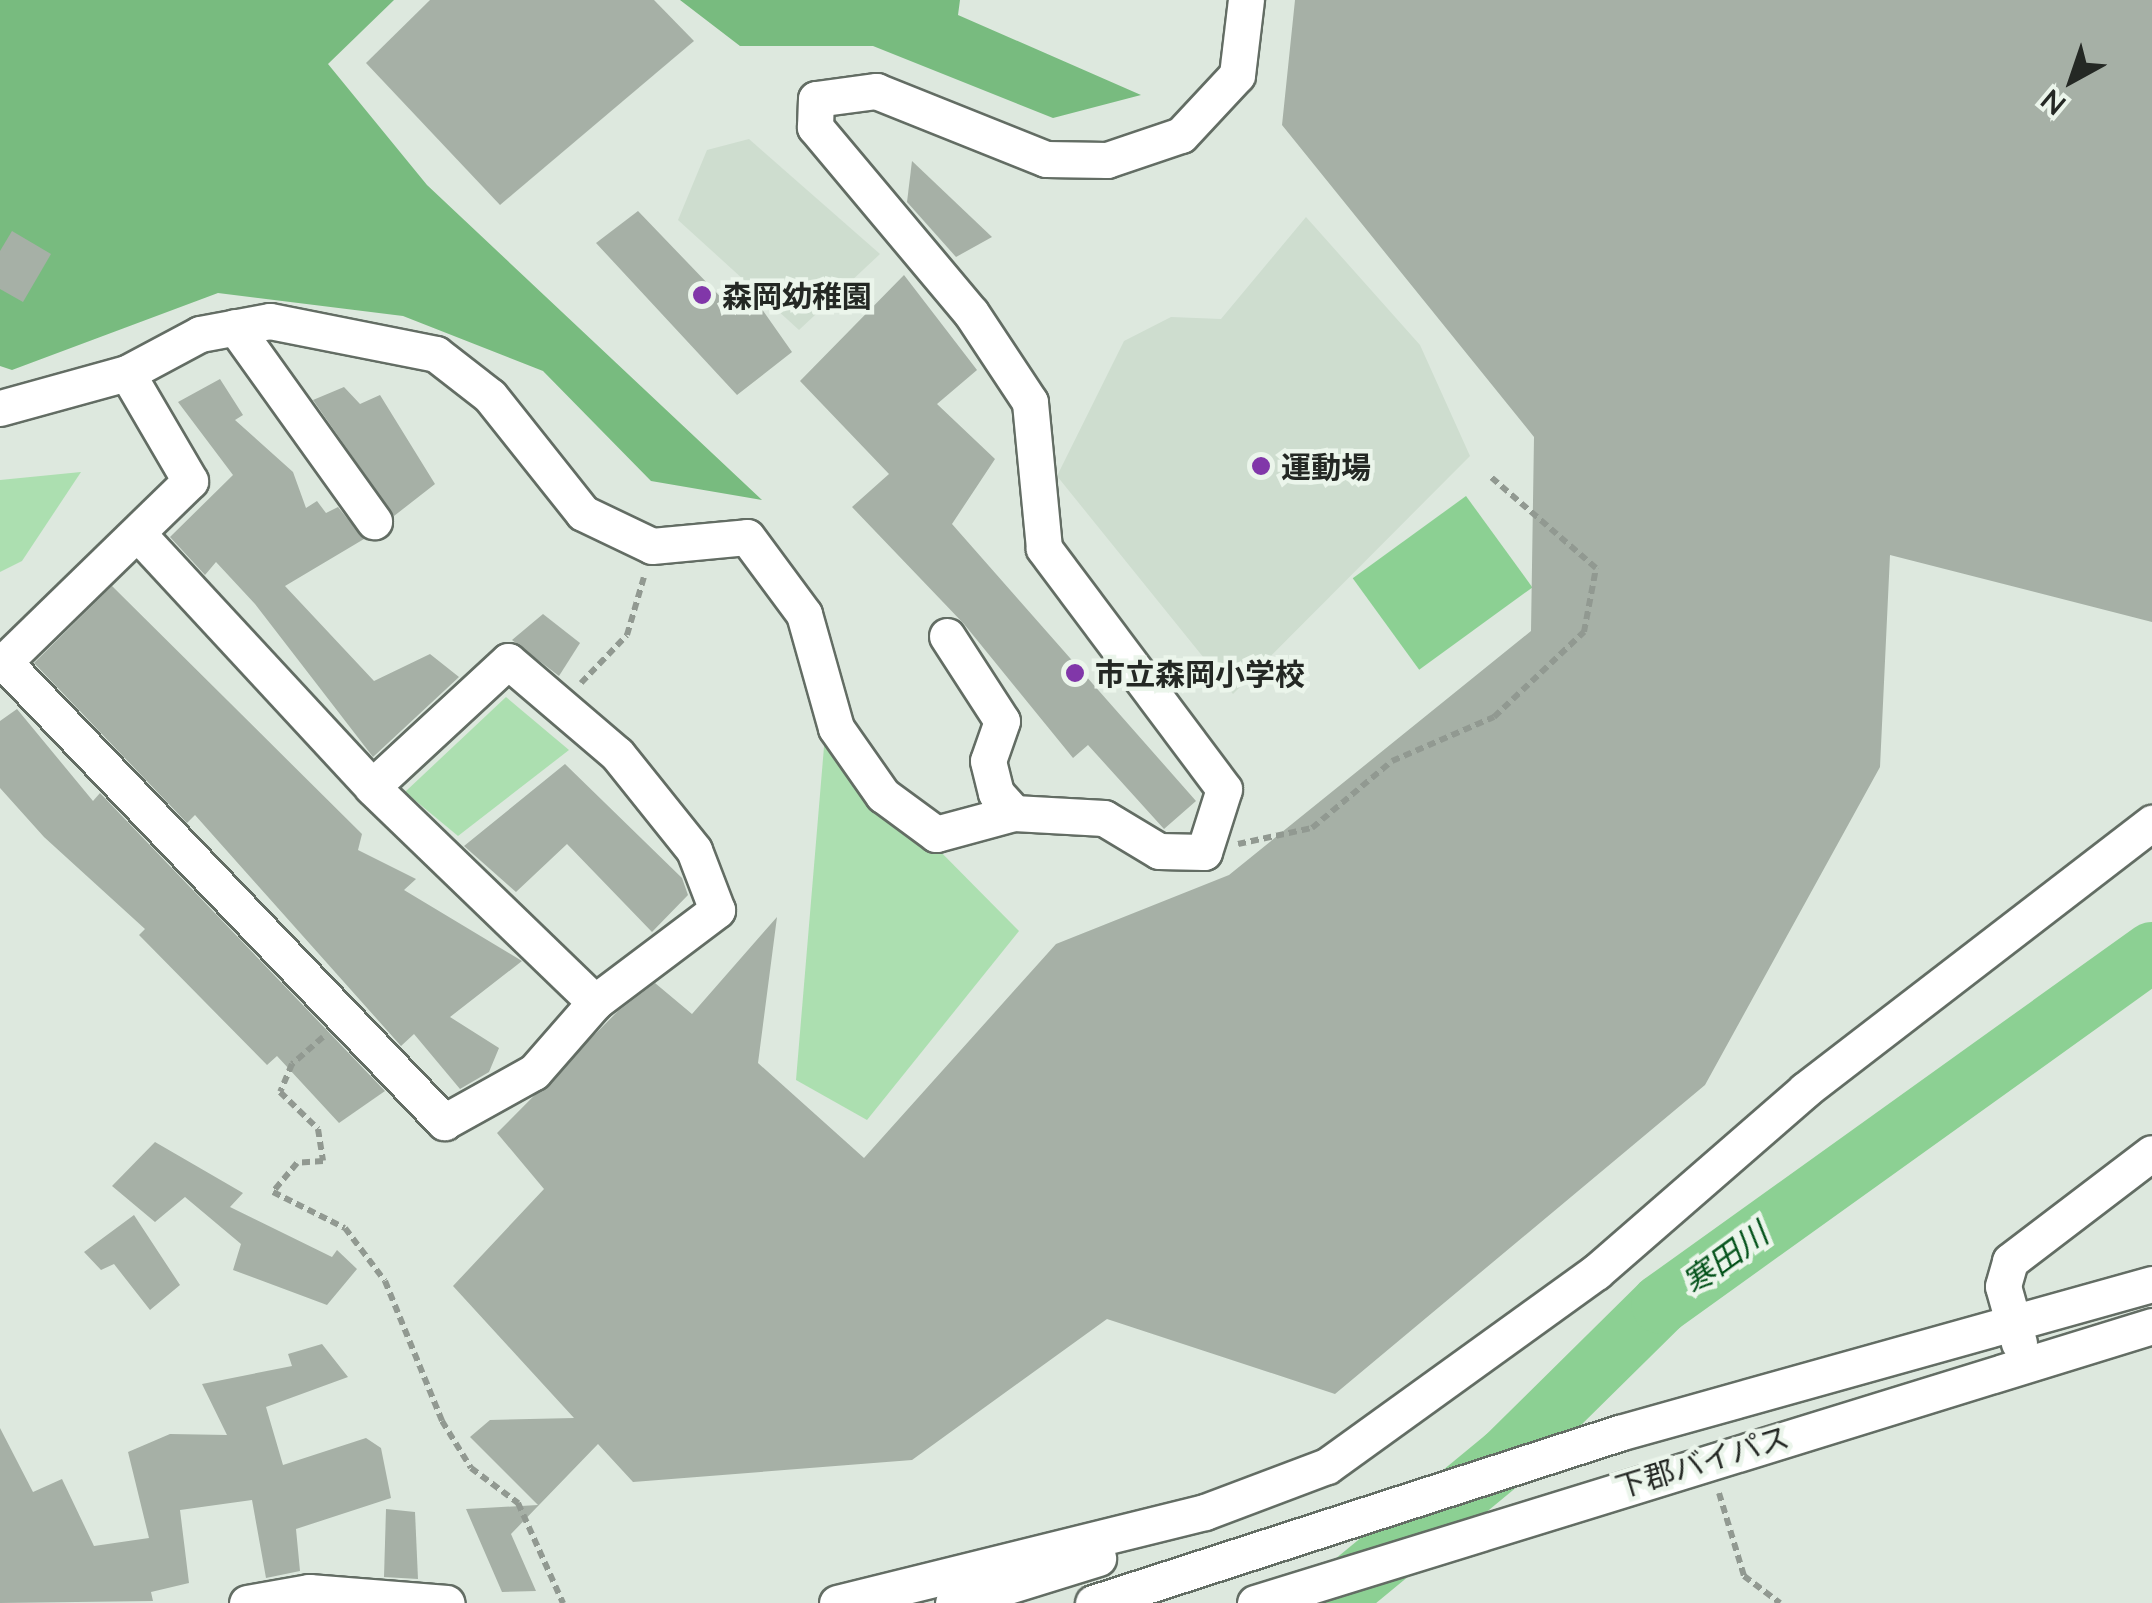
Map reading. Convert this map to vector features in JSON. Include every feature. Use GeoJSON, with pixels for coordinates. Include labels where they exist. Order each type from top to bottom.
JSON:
{"type":"FeatureCollection","features":[{"type":"Feature","properties":{"kind":"street"},"geometry":{"type":"LineString","coordinates":[[0,408],[127,373],[200,334],[270,321],[436,354],[490,396],[583,513],[652,546],[747,537],[804,614],[836,728],[883,795],[936,834],[1014,813],[1104,818],[1158,851],[1204,852],[1224,790],[1044,548],[1030,402],[971,312],[815,127],[816,99],[876,92],[1046,160],[1106,160],[1181,136],[1237,74],[1246,0]]}},
{"type":"Feature","properties":{"kind":"street"},"geometry":{"type":"LineString","coordinates":[[236,328],[374,521]]}},
{"type":"Feature","properties":{"kind":"street"},"geometry":{"type":"LineString","coordinates":[[127,373],[190,482],[4,662],[444,1122],[534,1072],[595,1002],[717,910],[694,850],[617,754],[508,661],[372,787]]}},
{"type":"Feature","properties":{"kind":"street"},"geometry":{"type":"LineString","coordinates":[[138,534],[372,787],[595,1002]]}},
{"type":"Feature","properties":{"kind":"street"},"geometry":{"type":"LineString","coordinates":[[947,636],[1002,721],[988,761],[996,794],[1014,813]]}},
{"type":"Feature","properties":{"kind":"street"},"geometry":{"type":"LineString","coordinates":[[838,1603],[1204,1512],[1281,1487],[1366,1443],[1596,1272],[1896,1017],[2152,823]]}},
{"type":"Feature","properties":{"kind":"street"},"geometry":{"type":"LineString","coordinates":[[2025,1363],[2003,1286],[2020,1248],[2152,1153]]}},
{"type":"Feature","properties":{"kind":"street"},"geometry":{"type":"LineString","coordinates":[[1094,1603],[1619,1433],[2152,1284]]}},
{"type":"Feature","properties":{"kind":"street","name":"下郡バイパス"},"geometry":{"type":"LineString","coordinates":[[1255,1603],[1647,1477],[2152,1326]]}},
{"type":"Feature","properties":{"kind":"street"},"geometry":{"type":"LineString","coordinates":[[952,1603],[1074,1568],[1204,1512]]}},
{"type":"Feature","properties":{"kind":"street"},"geometry":{"type":"LineString","coordinates":[[247,1603],[308,1592],[448,1603]]}},
{"type":"Feature","properties":{"kind":"path"},"geometry":{"type":"LineString","coordinates":[[1204,852],[1312,828],[1392,761],[1494,717],[1584,632],[1596,568],[1490,477]]}},
{"type":"Feature","properties":{"kind":"path"},"geometry":{"type":"LineString","coordinates":[[559,705],[627,635],[652,546]]}},
{"type":"Feature","properties":{"kind":"path"},"geometry":{"type":"LineString","coordinates":[[348,1020],[292,1064],[280,1092],[318,1129],[323,1161],[297,1163],[273,1192],[346,1228],[385,1281],[442,1421],[471,1468],[518,1503],[563,1603]]}},
{"type":"Feature","properties":{"kind":"path"},"geometry":{"type":"LineString","coordinates":[[1710,1458],[1744,1576],[1780,1603]]}},
{"type":"Feature","properties":{"kind":"shaded area"},"geometry":{"type":"Polygon","coordinates":[[[0,0],[394,0],[328,64],[427,185],[762,500],[651,481],[543,371],[403,316],[218,293],[12,370],[0,366],[0,0]]]}},
{"type":"Feature","properties":{"kind":"shaded area"},"geometry":{"type":"Polygon","coordinates":[[[680,0],[960,0],[958,15],[1141,95],[1053,118],[873,46],[740,46],[680,0]]]}},
{"type":"Feature","properties":{"kind":"shaded area"},"geometry":{"type":"Polygon","coordinates":[[[749,139],[880,254],[799,330],[678,220],[707,150],[749,139]]]}},
{"type":"Feature","properties":{"kind":"shaded area","name":"運動場"},"geometry":{"type":"Polygon","coordinates":[[[1306,217],[1420,345],[1470,456],[1233,694],[1057,476],[1124,341],[1171,317],[1221,319],[1306,217]]]}},
{"type":"Feature","properties":{"kind":"shaded area"},"geometry":{"type":"Polygon","coordinates":[[[81,472],[22,561],[0,572],[0,480],[81,472]]]}},
{"type":"Feature","properties":{"kind":"shaded area"},"geometry":{"type":"Polygon","coordinates":[[[1466,496],[1532,587],[1419,670],[1353,578],[1466,496]]]}},
{"type":"Feature","properties":{"kind":"shaded area"},"geometry":{"type":"Polygon","coordinates":[[[506,697],[569,750],[458,836],[405,792],[506,697]]]}},
{"type":"Feature","properties":{"kind":"shaded area"},"geometry":{"type":"Polygon","coordinates":[[[825,735],[1019,931],[867,1120],[796,1080],[825,735]]]}},
{"type":"Feature","properties":{"kind":"building"},"geometry":{"type":"Polygon","coordinates":[[[430,0],[654,0],[694,41],[500,205],[366,63],[430,0]]]}},
{"type":"Feature","properties":{"kind":"building"},"geometry":{"type":"Polygon","coordinates":[[[1295,0],[2152,0],[2152,622],[1890,555],[1880,767],[1705,1085],[1335,1394],[1107,1319],[912,1460],[633,1482],[598,1444],[511,1534],[536,1591],[502,1592],[466,1509],[538,1505],[470,1437],[490,1420],[574,1418],[453,1286],[544,1189],[497,1133],[618,1011],[655,983],[692,1014],[777,917],[758,1063],[864,1158],[1056,944],[1229,875],[1531,631],[1534,437],[1282,125],[1295,0]]]}},
{"type":"Feature","properties":{"kind":"building"},"geometry":{"type":"Polygon","coordinates":[[[912,161],[992,237],[956,257],[907,202],[912,161]]]}},
{"type":"Feature","properties":{"kind":"building"},"geometry":{"type":"Polygon","coordinates":[[[638,211],[735,312],[754,298],[792,352],[737,395],[596,243],[638,211]]]}},
{"type":"Feature","properties":{"kind":"building"},"geometry":{"type":"Polygon","coordinates":[[[12,231],[51,254],[23,302],[0,289],[0,251],[12,231]]]}},
{"type":"Feature","properties":{"kind":"building"},"geometry":{"type":"Polygon","coordinates":[[[904,275],[977,370],[937,404],[995,459],[952,524],[1196,801],[1164,829],[1088,745],[1073,758],[964,624],[852,507],[889,474],[800,381],[904,275]]]}},
{"type":"Feature","properties":{"kind":"building"},"geometry":{"type":"Polygon","coordinates":[[[220,379],[243,415],[235,420],[293,472],[306,508],[317,501],[326,513],[338,507],[364,539],[285,586],[374,681],[430,654],[459,677],[373,757],[255,604],[216,562],[205,575],[170,537],[233,475],[178,402],[220,379]]]}},
{"type":"Feature","properties":{"kind":"building"},"geometry":{"type":"Polygon","coordinates":[[[344,387],[360,404],[380,395],[435,484],[394,516],[313,400],[344,387]]]}},
{"type":"Feature","properties":{"kind":"building"},"geometry":{"type":"Polygon","coordinates":[[[112,586],[362,834],[358,850],[416,879],[404,890],[522,961],[450,1017],[499,1048],[489,1072],[460,1089],[414,1034],[401,1046],[195,815],[187,823],[34,663],[112,586]]]}},
{"type":"Feature","properties":{"kind":"building"},"geometry":{"type":"Polygon","coordinates":[[[543,614],[580,643],[559,676],[512,640],[543,614]]]}},
{"type":"Feature","properties":{"kind":"building"},"geometry":{"type":"Polygon","coordinates":[[[17,709],[93,801],[100,793],[385,1091],[339,1123],[277,1056],[267,1065],[139,935],[145,929],[44,837],[0,788],[0,721],[17,709]]]}},
{"type":"Feature","properties":{"kind":"building"},"geometry":{"type":"Polygon","coordinates":[[[565,764],[682,878],[688,895],[652,932],[567,844],[516,892],[464,846],[565,764]]]}},
{"type":"Feature","properties":{"kind":"building"},"geometry":{"type":"Polygon","coordinates":[[[155,1142],[243,1193],[230,1207],[332,1257],[337,1250],[357,1269],[327,1305],[233,1270],[241,1244],[185,1197],[155,1222],[112,1186],[155,1142]]]}},
{"type":"Feature","properties":{"kind":"building"},"geometry":{"type":"Polygon","coordinates":[[[134,1215],[180,1285],[150,1310],[114,1264],[101,1270],[84,1252],[134,1215]]]}},
{"type":"Feature","properties":{"kind":"building"},"geometry":{"type":"Polygon","coordinates":[[[322,1344],[348,1377],[266,1407],[283,1465],[366,1438],[381,1448],[391,1498],[296,1529],[300,1571],[266,1578],[252,1500],[180,1510],[189,1583],[151,1592],[153,1601],[0,1603],[0,1428],[33,1492],[62,1479],[94,1546],[149,1538],[128,1452],[170,1434],[227,1435],[202,1384],[292,1366],[288,1354],[322,1344]]]}},
{"type":"Feature","properties":{"kind":"building"},"geometry":{"type":"Polygon","coordinates":[[[386,1509],[415,1512],[418,1579],[384,1577],[386,1509]]]}},
{"type":"Feature","properties":{"kind":"waterway","name":"寒田川"},"geometry":{"type":"LineString","coordinates":[[1329,1603],[1505,1458],[1661,1304],[2152,952]]}},
{"type":"Feature","properties":{"kind":"place","name":"森岡幼稚園"},"geometry":{"type":"Point","coordinates":[702,295]}},
{"type":"Feature","properties":{"kind":"place","name":"運動場"},"geometry":{"type":"Point","coordinates":[1261,466]}},
{"type":"Feature","properties":{"kind":"place","name":"市立森岡小学校"},"geometry":{"type":"Point","coordinates":[1075,673]}}]}
